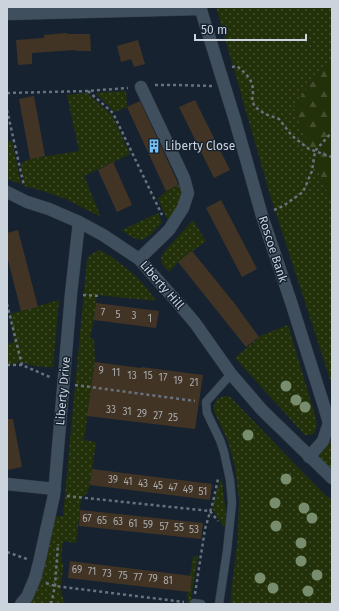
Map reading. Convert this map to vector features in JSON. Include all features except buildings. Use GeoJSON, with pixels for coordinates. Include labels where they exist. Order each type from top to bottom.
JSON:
{"type":"FeatureCollection","features":[{"type":"Feature","properties":{"kind":"street"},"geometry":{"type":"LineString","coordinates":[[7,14],[201,8]]}},
{"type":"Feature","properties":{"kind":"street","name":"Roscoe Bank"},"geometry":{"type":"LineString","coordinates":[[201,8],[262,216],[296,317],[329,423],[323,441],[309,457]]}},
{"type":"Feature","properties":{"kind":"street"},"geometry":{"type":"LineString","coordinates":[[139,258],[169,230],[183,208],[188,193],[184,178],[141,87]]}},
{"type":"Feature","properties":{"kind":"street","name":"Liberty Hill"},"geometry":{"type":"LineString","coordinates":[[7,192],[27,202],[49,209],[79,222],[103,235],[139,258],[195,323],[231,374],[262,410],[309,457]]}},
{"type":"Feature","properties":{"kind":"street","name":"Liberty Drive"},"geometry":{"type":"LineString","coordinates":[[21,604],[27,596],[40,563],[58,492],[59,438],[71,294],[79,222]]}},
{"type":"Feature","properties":{"kind":"street"},"geometry":{"type":"LineString","coordinates":[[309,457],[332,478]]}},
{"type":"Feature","properties":{"kind":"street"},"geometry":{"type":"LineString","coordinates":[[7,484],[58,492]]}},
{"type":"Feature","properties":{"kind":"lane"},"geometry":{"type":"LineString","coordinates":[[219,604],[232,503],[230,480],[225,457],[220,440],[207,413],[206,402],[231,374]]}},
{"type":"Feature","properties":{"kind":"path"},"geometry":{"type":"LineString","coordinates":[[237,66],[251,81],[254,92],[252,101],[255,107],[265,114],[279,120],[292,136],[310,149],[332,157]]}},
{"type":"Feature","properties":{"kind":"path"},"geometry":{"type":"LineString","coordinates":[[7,93],[87,91],[159,85],[210,86],[224,83]]}},
{"type":"Feature","properties":{"kind":"path"},"geometry":{"type":"LineString","coordinates":[[87,91],[113,113],[169,230]]}},
{"type":"Feature","properties":{"kind":"path"},"geometry":{"type":"LineString","coordinates":[[7,110],[27,202]]}},
{"type":"Feature","properties":{"kind":"path"},"geometry":{"type":"LineString","coordinates":[[262,216],[282,206],[303,192],[312,171],[315,151],[332,132]]}},
{"type":"Feature","properties":{"kind":"path"},"geometry":{"type":"LineString","coordinates":[[71,294],[101,296]]}},
{"type":"Feature","properties":{"kind":"path"},"geometry":{"type":"LineString","coordinates":[[7,304],[22,365]]}},
{"type":"Feature","properties":{"kind":"path"},"geometry":{"type":"LineString","coordinates":[[7,365],[22,365],[64,384]]}},
{"type":"Feature","properties":{"kind":"path"},"geometry":{"type":"LineString","coordinates":[[89,387],[188,400]]}},
{"type":"Feature","properties":{"kind":"path"},"geometry":{"type":"LineString","coordinates":[[35,578],[55,586],[198,603],[205,528],[213,502],[219,470],[225,457]]}},
{"type":"Feature","properties":{"kind":"path"},"geometry":{"type":"LineString","coordinates":[[58,492],[89,498],[210,511]]}},
{"type":"Feature","properties":{"kind":"path"},"geometry":{"type":"LineString","coordinates":[[51,604],[55,586],[58,541]]}},
{"type":"Feature","properties":{"kind":"path"},"geometry":{"type":"LineString","coordinates":[[7,552],[40,563]]}},
{"type":"Feature","properties":{"kind":"green space"},"geometry":{"type":"Polygon","coordinates":[[[216,7],[332,7],[332,58],[293,106],[332,204],[332,385],[271,198],[216,7]]]}},
{"type":"Feature","properties":{"kind":"green space"},"geometry":{"type":"Polygon","coordinates":[[[332,58],[332,204],[293,106],[332,58]]]}},
{"type":"Feature","properties":{"kind":"green space"},"geometry":{"type":"Polygon","coordinates":[[[126,91],[127,107],[115,112],[95,93],[126,91]]]}},
{"type":"Feature","properties":{"kind":"green space"},"geometry":{"type":"Polygon","coordinates":[[[87,93],[112,115],[130,154],[84,176],[101,217],[66,199],[24,186],[21,163],[30,159],[79,151],[67,95],[87,93]]]}},
{"type":"Feature","properties":{"kind":"green space"},"geometry":{"type":"Polygon","coordinates":[[[7,141],[12,141],[21,184],[7,179],[7,141]]]}},
{"type":"Feature","properties":{"kind":"green space"},"geometry":{"type":"Polygon","coordinates":[[[181,184],[181,200],[168,221],[158,199],[166,191],[181,184]]]}},
{"type":"Feature","properties":{"kind":"green space"},"geometry":{"type":"Polygon","coordinates":[[[158,213],[162,223],[144,239],[136,239],[122,230],[158,213]]]}},
{"type":"Feature","properties":{"kind":"green space"},"geometry":{"type":"Polygon","coordinates":[[[193,220],[206,241],[178,262],[169,272],[162,263],[162,255],[193,220]]]}},
{"type":"Feature","properties":{"kind":"green space"},"geometry":{"type":"Polygon","coordinates":[[[100,250],[131,272],[145,286],[156,301],[97,295],[90,338],[94,339],[95,362],[84,440],[96,442],[90,485],[87,493],[81,498],[76,543],[63,541],[61,562],[64,564],[61,591],[64,604],[21,604],[49,517],[63,516],[87,260],[89,256],[100,250]]]}},
{"type":"Feature","properties":{"kind":"green space"},"geometry":{"type":"Polygon","coordinates":[[[59,300],[53,367],[35,366],[18,361],[16,365],[7,364],[7,344],[14,343],[10,314],[59,300]]]}},
{"type":"Feature","properties":{"kind":"green space"},"geometry":{"type":"Polygon","coordinates":[[[288,325],[316,418],[316,428],[312,435],[305,435],[235,358],[262,335],[288,325]]]}},
{"type":"Feature","properties":{"kind":"green space"},"geometry":{"type":"Polygon","coordinates":[[[225,396],[230,397],[323,493],[332,500],[332,604],[231,604],[238,537],[239,499],[235,467],[228,441],[214,411],[214,406],[217,399],[225,396]]]}},
{"type":"Feature","properties":{"kind":"green space"},"geometry":{"type":"Polygon","coordinates":[[[332,439],[332,471],[317,454],[329,444],[332,439]]]}},
{"type":"Feature","properties":{"kind":"green space"},"geometry":{"type":"Polygon","coordinates":[[[221,478],[226,514],[225,526],[223,526],[212,508],[221,478]]]}},
{"type":"Feature","properties":{"kind":"green space"},"geometry":{"type":"Polygon","coordinates":[[[193,556],[198,556],[190,604],[188,604],[187,597],[193,556]]]}},
{"type":"Feature","properties":{"kind":"place","name":"Liberty Close"},"geometry":{"type":"Point","coordinates":[154,146]}}]}
